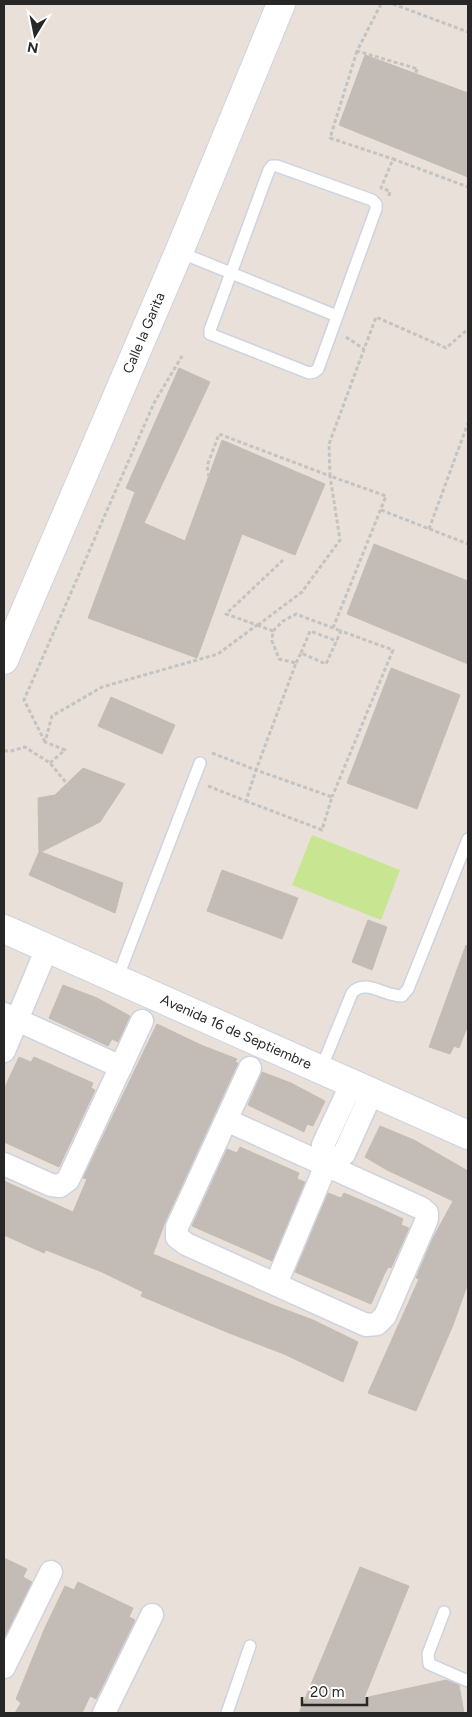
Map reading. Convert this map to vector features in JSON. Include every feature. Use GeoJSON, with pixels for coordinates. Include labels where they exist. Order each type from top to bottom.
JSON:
{"type":"FeatureCollection","features":[{"type":"Feature","properties":{"kind":"street","name":"Calle la Garita"},"geometry":{"type":"LineString","coordinates":[[4,660],[179,252],[281,4]]}},
{"type":"Feature","properties":{"kind":"street","name":"Avenida 16 de Septiembre"},"geometry":{"type":"LineString","coordinates":[[4,929],[468,1135]]}},
{"type":"Feature","properties":{"kind":"street"},"geometry":{"type":"LineString","coordinates":[[4,1051],[10,1017],[47,948]]}},
{"type":"Feature","properties":{"kind":"street"},"geometry":{"type":"LineString","coordinates":[[10,1017],[122,1067]]}},
{"type":"Feature","properties":{"kind":"street"},"geometry":{"type":"LineString","coordinates":[[4,1164],[51,1185],[60,1186],[68,1180],[142,1021]]}},
{"type":"Feature","properties":{"kind":"street"},"geometry":{"type":"LineString","coordinates":[[226,1120],[421,1208],[427,1213],[427,1218],[385,1316],[376,1324],[366,1325],[186,1244],[177,1237],[177,1228],[226,1120],[250,1068]]}},
{"type":"Feature","properties":{"kind":"street"},"geometry":{"type":"LineString","coordinates":[[276,1284],[326,1165],[323,1145],[362,1088]]}},
{"type":"Feature","properties":{"kind":"street"},"geometry":{"type":"LineString","coordinates":[[4,1667],[51,1572]]}},
{"type":"Feature","properties":{"kind":"street"},"geometry":{"type":"LineString","coordinates":[[104,1713],[152,1615]]}},
{"type":"Feature","properties":{"kind":"lane"},"geometry":{"type":"LineString","coordinates":[[272,166],[277,166],[372,200],[376,204],[376,209],[337,316],[314,372],[309,373],[214,338],[210,334],[230,273],[272,166]]}},
{"type":"Feature","properties":{"kind":"lane"},"geometry":{"type":"LineString","coordinates":[[179,252],[337,316]]}},
{"type":"Feature","properties":{"kind":"lane"},"geometry":{"type":"LineString","coordinates":[[118,979],[204,762]]}},
{"type":"Feature","properties":{"kind":"lane"},"geometry":{"type":"LineString","coordinates":[[320,1069],[352,993],[357,987],[365,986],[393,996],[402,996],[408,989],[468,839]]}},
{"type":"Feature","properties":{"kind":"lane"},"geometry":{"type":"LineString","coordinates":[[444,1612],[428,1654],[429,1664],[468,1681]]}},
{"type":"Feature","properties":{"kind":"lane"},"geometry":{"type":"LineString","coordinates":[[227,1713],[250,1646]]}},
{"type":"Feature","properties":{"kind":"path"},"geometry":{"type":"LineString","coordinates":[[381,4],[357,51],[330,138],[393,159]]}},
{"type":"Feature","properties":{"kind":"path"},"geometry":{"type":"LineString","coordinates":[[393,4],[468,32]]}},
{"type":"Feature","properties":{"kind":"path"},"geometry":{"type":"LineString","coordinates":[[357,51],[418,69],[415,73]]}},
{"type":"Feature","properties":{"kind":"path"},"geometry":{"type":"LineString","coordinates":[[45,742],[52,716],[102,687],[218,654],[302,592],[340,540],[330,476],[329,444],[376,318],[446,348],[468,329]]}},
{"type":"Feature","properties":{"kind":"path"},"geometry":{"type":"LineString","coordinates":[[50,763],[65,750],[45,742],[24,700],[154,403],[182,356]]}},
{"type":"Feature","properties":{"kind":"path"},"geometry":{"type":"LineString","coordinates":[[429,529],[468,423]]}},
{"type":"Feature","properties":{"kind":"path"},"geometry":{"type":"LineString","coordinates":[[208,477],[207,466],[219,434],[386,496],[333,628]]}},
{"type":"Feature","properties":{"kind":"path"},"geometry":{"type":"LineString","coordinates":[[380,510],[468,544]]}},
{"type":"Feature","properties":{"kind":"path"},"geometry":{"type":"LineString","coordinates":[[273,631],[226,614],[283,560]]}},
{"type":"Feature","properties":{"kind":"path"},"geometry":{"type":"LineString","coordinates":[[199,783],[322,830],[332,797],[393,650],[296,614],[283,621],[273,631],[272,641],[279,659],[296,663]]}},
{"type":"Feature","properties":{"kind":"path"},"geometry":{"type":"LineString","coordinates":[[246,801],[296,663],[310,631],[337,641]]}},
{"type":"Feature","properties":{"kind":"path"},"geometry":{"type":"LineString","coordinates":[[301,653],[326,664],[341,631]]}},
{"type":"Feature","properties":{"kind":"path"},"geometry":{"type":"LineString","coordinates":[[4,751],[25,747],[50,763],[68,785]]}},
{"type":"Feature","properties":{"kind":"path"},"geometry":{"type":"LineString","coordinates":[[204,762],[211,752],[332,797]]}},
{"type":"Feature","properties":{"kind":"green space"},"geometry":{"type":"Polygon","coordinates":[[[312,835],[400,870],[381,920],[292,885],[312,835]]]}},
{"type":"Feature","properties":{"kind":"building"},"geometry":{"type":"Polygon","coordinates":[[[365,55],[468,93],[468,177],[339,125],[365,55]]]}},
{"type":"Feature","properties":{"kind":"building"},"geometry":{"type":"Polygon","coordinates":[[[179,368],[210,382],[144,523],[185,541],[222,440],[325,484],[295,555],[242,534],[197,658],[88,618],[135,492],[126,488],[179,368]]]}},
{"type":"Feature","properties":{"kind":"building"},"geometry":{"type":"Polygon","coordinates":[[[374,544],[468,581],[468,664],[347,614],[374,544]]]}},
{"type":"Feature","properties":{"kind":"building"},"geometry":{"type":"Polygon","coordinates":[[[391,668],[460,695],[417,809],[347,783],[391,668]]]}},
{"type":"Feature","properties":{"kind":"building"},"geometry":{"type":"Polygon","coordinates":[[[111,697],[175,725],[162,754],[98,726],[111,697]]]}},
{"type":"Feature","properties":{"kind":"building"},"geometry":{"type":"Polygon","coordinates":[[[83,768],[125,784],[100,822],[41,852],[123,883],[115,913],[29,875],[39,852],[38,798],[55,795],[83,768]]]}},
{"type":"Feature","properties":{"kind":"building"},"geometry":{"type":"Polygon","coordinates":[[[222,870],[298,898],[282,939],[207,911],[222,870]]]}},
{"type":"Feature","properties":{"kind":"building"},"geometry":{"type":"Polygon","coordinates":[[[368,920],[387,927],[372,970],[352,962],[368,920]]]}},
{"type":"Feature","properties":{"kind":"building"},"geometry":{"type":"Polygon","coordinates":[[[466,945],[468,946],[468,1025],[459,1048],[454,1046],[450,1054],[429,1047],[466,945]]]}},
{"type":"Feature","properties":{"kind":"building"},"geometry":{"type":"Polygon","coordinates":[[[63,985],[97,998],[130,1016],[118,1042],[112,1039],[108,1046],[49,1018],[63,985]]]}},
{"type":"Feature","properties":{"kind":"building"},"geometry":{"type":"Polygon","coordinates":[[[157,1024],[201,1045],[237,1059],[235,1062],[238,1063],[165,1222],[153,1254],[313,1320],[358,1342],[343,1382],[284,1354],[141,1296],[143,1292],[102,1272],[46,1250],[44,1253],[4,1235],[4,1181],[73,1212],[87,1179],[83,1178],[157,1024]]]}},
{"type":"Feature","properties":{"kind":"building"},"geometry":{"type":"Polygon","coordinates":[[[19,1057],[31,1062],[34,1057],[93,1083],[91,1088],[95,1090],[59,1167],[4,1142],[4,1089],[19,1057]]]}},
{"type":"Feature","properties":{"kind":"building"},"geometry":{"type":"Polygon","coordinates":[[[262,1072],[291,1083],[325,1101],[313,1126],[307,1124],[304,1132],[248,1105],[262,1072]]]}},
{"type":"Feature","properties":{"kind":"building"},"geometry":{"type":"Polygon","coordinates":[[[380,1126],[414,1140],[468,1171],[468,1283],[453,1325],[416,1411],[368,1393],[419,1279],[416,1278],[432,1240],[453,1201],[387,1170],[365,1157],[380,1126]]]}},
{"type":"Feature","properties":{"kind":"building"},"geometry":{"type":"Polygon","coordinates":[[[240,1147],[299,1173],[297,1179],[305,1182],[272,1261],[192,1226],[227,1149],[237,1153],[240,1147]]]}},
{"type":"Feature","properties":{"kind":"building"},"geometry":{"type":"Polygon","coordinates":[[[328,1193],[341,1198],[344,1193],[377,1207],[403,1219],[401,1225],[409,1228],[391,1268],[388,1267],[371,1304],[295,1272],[328,1193]]]}},
{"type":"Feature","properties":{"kind":"building"},"geometry":{"type":"Polygon","coordinates":[[[4,1558],[27,1569],[23,1577],[32,1582],[4,1638],[4,1558]]]}},
{"type":"Feature","properties":{"kind":"building"},"geometry":{"type":"Polygon","coordinates":[[[360,1567],[409,1586],[364,1698],[446,1680],[459,1685],[464,1713],[299,1713],[360,1567]]]}},
{"type":"Feature","properties":{"kind":"building"},"geometry":{"type":"Polygon","coordinates":[[[78,1582],[133,1608],[129,1617],[135,1620],[96,1699],[90,1696],[82,1713],[15,1713],[21,1703],[16,1699],[44,1630],[65,1586],[74,1590],[78,1582]]]}}]}
